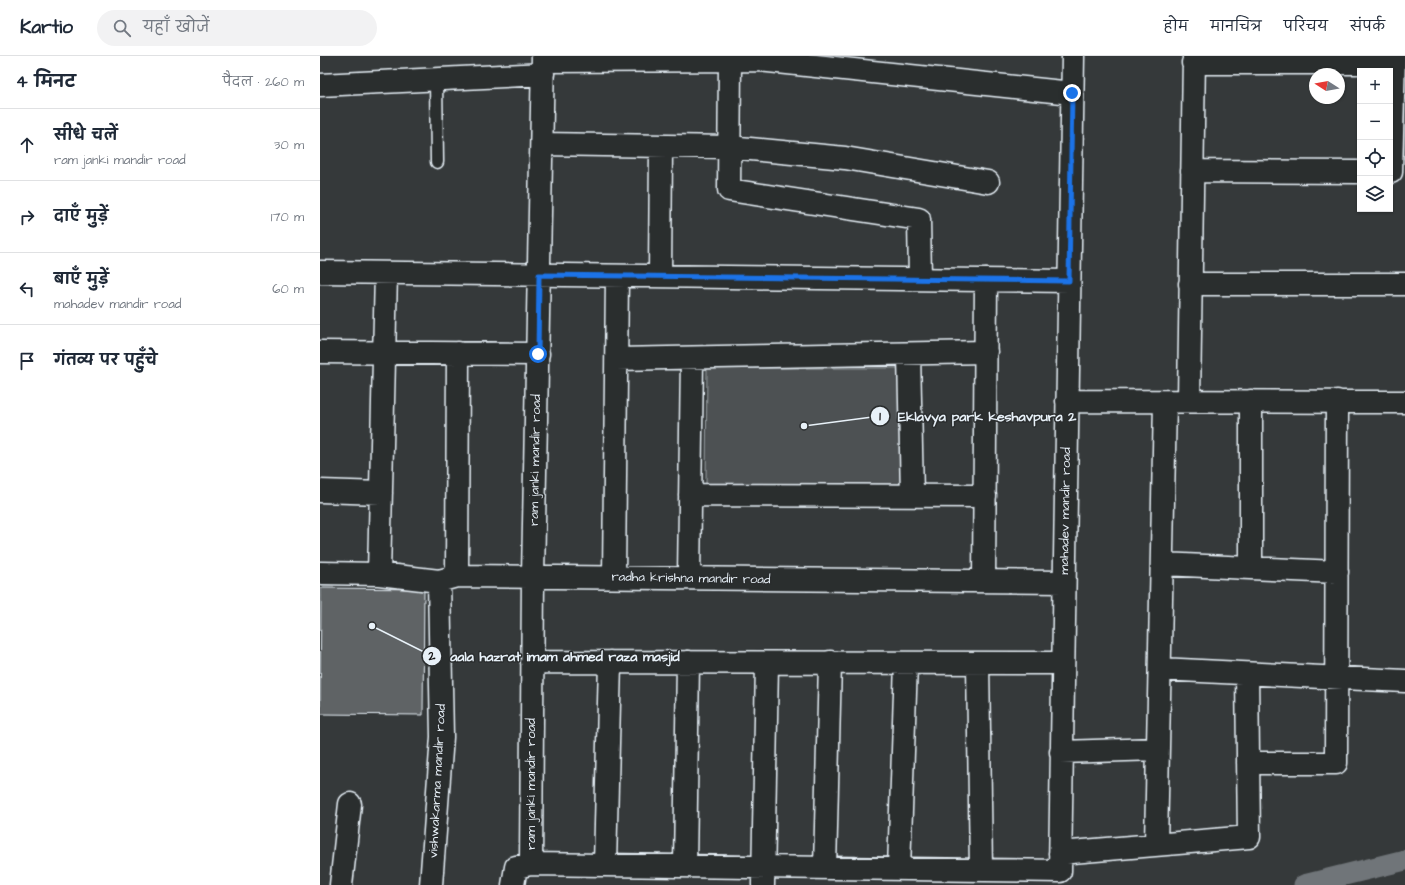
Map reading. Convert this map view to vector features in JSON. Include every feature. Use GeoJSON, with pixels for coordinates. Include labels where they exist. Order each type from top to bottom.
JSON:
{"type":"FeatureCollection","features":[{"type":"Feature","properties":{"kind":"street","name":"mahadev mandir road"},"geometry":{"type":"LineString","coordinates":[[1060,862],[1073,56]]}},
{"type":"Feature","properties":{"kind":"street"},"geometry":{"type":"LineString","coordinates":[[1189,401],[1194,59],[1394,60],[1395,172]]}},
{"type":"Feature","properties":{"kind":"street"},"geometry":{"type":"LineString","coordinates":[[730,60],[729,190],[919,219],[920,279]]}},
{"type":"Feature","properties":{"kind":"street"},"geometry":{"type":"LineString","coordinates":[[320,85],[436,79],[543,64],[759,60],[1072,93]]}},
{"type":"Feature","properties":{"kind":"street","name":"ram janki mandir road"},"geometry":{"type":"LineString","coordinates":[[531,864],[533,576],[543,64]]}},
{"type":"Feature","properties":{"kind":"street"},"geometry":{"type":"LineString","coordinates":[[542,144],[729,147],[845,158],[988,182]]}},
{"type":"Feature","properties":{"kind":"street"},"geometry":{"type":"LineString","coordinates":[[660,276],[661,146]]}},
{"type":"Feature","properties":{"kind":"street"},"geometry":{"type":"LineString","coordinates":[[1192,171],[1357,172]]}},
{"type":"Feature","properties":{"kind":"street"},"geometry":{"type":"LineString","coordinates":[[320,272],[1069,281]]}},
{"type":"Feature","properties":{"kind":"street"},"geometry":{"type":"LineString","coordinates":[[379,574],[386,272]]}},
{"type":"Feature","properties":{"kind":"street"},"geometry":{"type":"LineString","coordinates":[[614,577],[618,276]]}},
{"type":"Feature","properties":{"kind":"street"},"geometry":{"type":"LineString","coordinates":[[984,581],[986,280]]}},
{"type":"Feature","properties":{"kind":"street"},"geometry":{"type":"LineString","coordinates":[[1190,284],[1405,284]]}},
{"type":"Feature","properties":{"kind":"street"},"geometry":{"type":"LineString","coordinates":[[320,352],[538,354]]}},
{"type":"Feature","properties":{"kind":"street"},"geometry":{"type":"LineString","coordinates":[[616,359],[986,352]]}},
{"type":"Feature","properties":{"kind":"street","name":"vishwakarma mandir road"},"geometry":{"type":"LineString","coordinates":[[431,885],[442,737],[458,353]]}},
{"type":"Feature","properties":{"kind":"street"},"geometry":{"type":"LineString","coordinates":[[909,354],[912,496]]}},
{"type":"Feature","properties":{"kind":"street"},"geometry":{"type":"LineString","coordinates":[[689,578],[692,358]]}},
{"type":"Feature","properties":{"kind":"street"},"geometry":{"type":"LineString","coordinates":[[1250,568],[1251,401]]}},
{"type":"Feature","properties":{"kind":"street"},"geometry":{"type":"LineString","coordinates":[[1248,763],[1336,763],[1337,401]]}},
{"type":"Feature","properties":{"kind":"street"},"geometry":{"type":"LineString","coordinates":[[1067,402],[1405,402]]}},
{"type":"Feature","properties":{"kind":"street"},"geometry":{"type":"LineString","coordinates":[[1156,845],[1165,402]]}},
{"type":"Feature","properties":{"kind":"street"},"geometry":{"type":"LineString","coordinates":[[320,492],[381,493]]}},
{"type":"Feature","properties":{"kind":"street"},"geometry":{"type":"LineString","coordinates":[[690,495],[985,496]]}},
{"type":"Feature","properties":{"kind":"street"},"geometry":{"type":"LineString","coordinates":[[1162,564],[1337,572]]}},
{"type":"Feature","properties":{"kind":"street","name":"radha krishna mandir road"},"geometry":{"type":"LineString","coordinates":[[320,573],[379,574],[448,579],[533,576],[1064,582]]}},
{"type":"Feature","properties":{"kind":"street"},"geometry":{"type":"LineString","coordinates":[[532,662],[1063,663]]}},
{"type":"Feature","properties":{"kind":"street"},"geometry":{"type":"LineString","coordinates":[[604,865],[610,662]]}},
{"type":"Feature","properties":{"kind":"street"},"geometry":{"type":"LineString","coordinates":[[685,866],[688,662]]}},
{"type":"Feature","properties":{"kind":"street"},"geometry":{"type":"LineString","coordinates":[[763,876],[767,662]]}},
{"type":"Feature","properties":{"kind":"street"},"geometry":{"type":"LineString","coordinates":[[825,868],[830,662]]}},
{"type":"Feature","properties":{"kind":"street"},"geometry":{"type":"LineString","coordinates":[[899,869],[906,663]]}},
{"type":"Feature","properties":{"kind":"street"},"geometry":{"type":"LineString","coordinates":[[978,663],[980,870]]}},
{"type":"Feature","properties":{"kind":"street"},"geometry":{"type":"LineString","coordinates":[[1160,669],[1405,681]]}},
{"type":"Feature","properties":{"kind":"street"},"geometry":{"type":"LineString","coordinates":[[513,885],[516,867],[531,864],[685,866],[763,876],[825,868],[980,870],[1060,862],[1156,845],[1249,837],[1247,674]]}},
{"type":"Feature","properties":{"kind":"street"},"geometry":{"type":"LineString","coordinates":[[1061,752],[1158,750]]}},
{"type":"Feature","properties":{"kind":"street"},"geometry":{"type":"LineString","coordinates":[[341,885],[350,804]]}},
{"type":"Feature","properties":{"kind":"lane"},"geometry":{"type":"LineString","coordinates":[[436,79],[437,162]]}},
{"type":"Feature","properties":{"kind":"shaded area"},"geometry":{"type":"Polygon","coordinates":[[[1399,56],[1405,56],[1404,159],[1398,138],[1399,56]]]}},
{"type":"Feature","properties":{"kind":"shaded area"},"geometry":{"type":"Polygon","coordinates":[[[707,368],[901,368],[901,484],[706,484],[707,368]]]}},
{"type":"Feature","properties":{"kind":"building"},"geometry":{"type":"Polygon","coordinates":[[[321,588],[424,589],[423,715],[320,714],[321,588]]]}},
{"type":"Feature","properties":{"kind":"waterway"},"geometry":{"type":"LineString","coordinates":[[1304,885],[1405,860]]}},
{"type":"Feature","properties":{"kind":"place","name":"Eklavya park keshavpura 2"},"geometry":{"type":"Point","coordinates":[804,426]}},
{"type":"Feature","properties":{"kind":"place","name":"aala hazrat imam ahmed raza masjid"},"geometry":{"type":"Point","coordinates":[372,626]}},
{"type":"Feature","properties":{"kind":"route"},"geometry":{"type":"LineString","coordinates":[[538,354],[539,275],[1069,281],[1072,93]]}}]}
